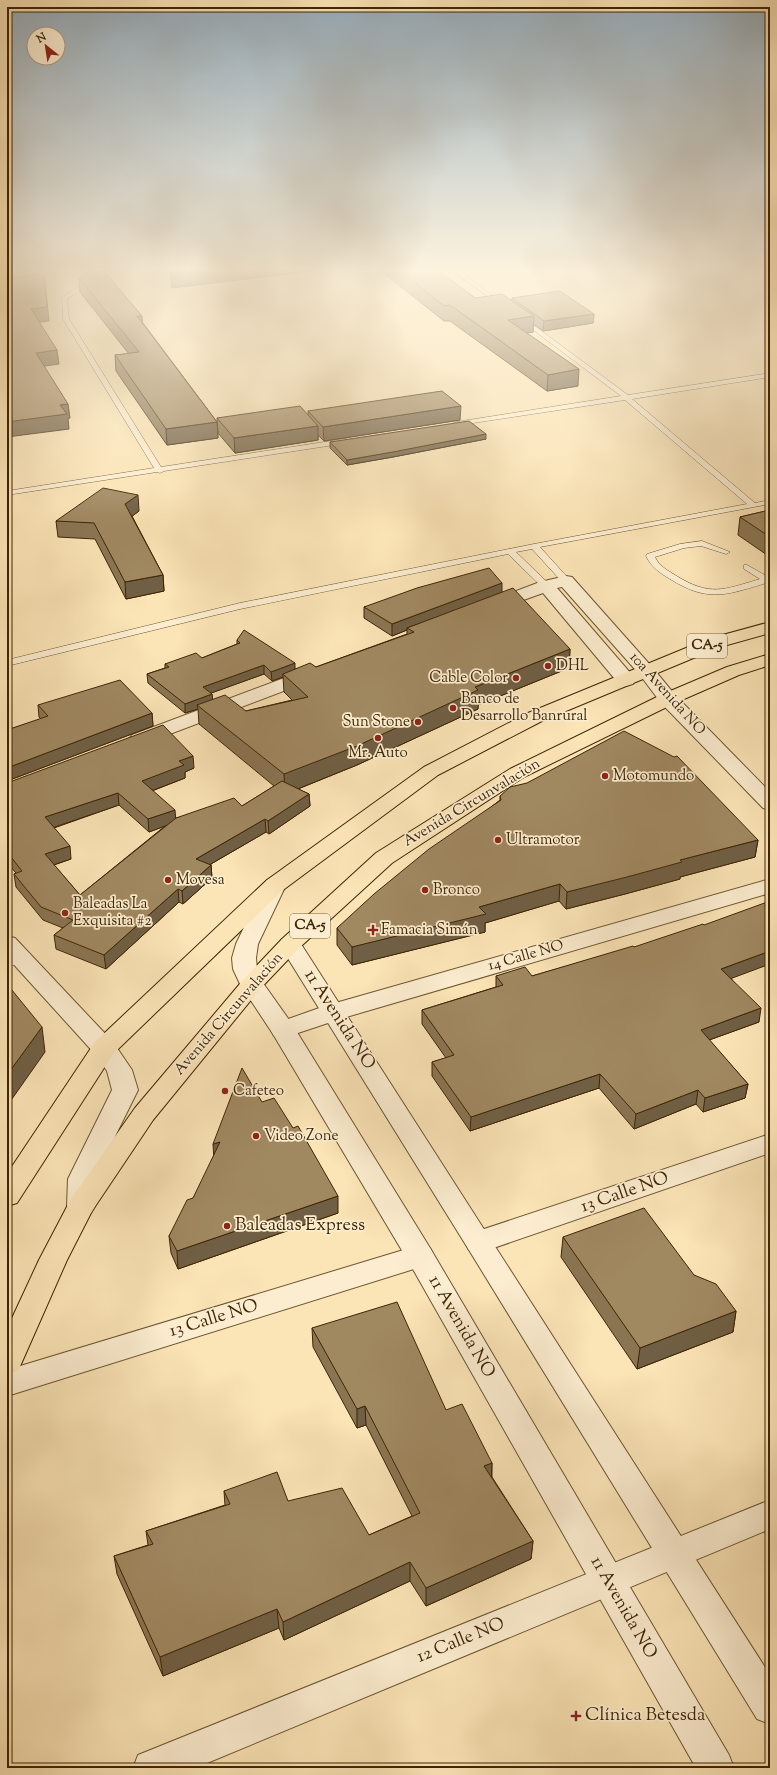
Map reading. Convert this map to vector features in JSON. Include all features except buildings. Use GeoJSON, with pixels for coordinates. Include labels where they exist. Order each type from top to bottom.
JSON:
{"type":"FeatureCollection","features":[{"type":"Feature","properties":{"kind":"highway","name":"CA-5"},"geometry":{"type":"LineString","coordinates":[[7,1196],[104,1048],[275,885],[431,771],[535,717],[714,643],[770,627]]}},
{"type":"Feature","properties":{"kind":"highway","name":"Avenida Circunvalación"},"geometry":{"type":"LineString","coordinates":[[7,1362],[53,1260],[81,1206],[144,1114],[252,984],[290,944],[384,858],[517,773],[668,699],[733,671],[770,659]]}},
{"type":"Feature","properties":{"kind":"street"},"geometry":{"type":"LineString","coordinates":[[480,611],[546,586],[566,581]]}},
{"type":"Feature","properties":{"kind":"street","name":"10a Avenida NO"},"geometry":{"type":"LineString","coordinates":[[566,581],[646,671],[668,699],[770,804]]}},
{"type":"Feature","properties":{"kind":"street","name":"10a Avenida NO"},"geometry":{"type":"LineString","coordinates":[[546,586],[626,680]]}},
{"type":"Feature","properties":{"kind":"street"},"geometry":{"type":"LineString","coordinates":[[125,744],[325,669]]}},
{"type":"Feature","properties":{"kind":"street","name":"11 Avenida NO"},"geometry":{"type":"LineString","coordinates":[[275,885],[247,944],[244,958],[245,969],[252,984],[283,1030],[420,1256],[716,1768]]}},
{"type":"Feature","properties":{"kind":"street","name":"14 Calle NO"},"geometry":{"type":"LineString","coordinates":[[283,1030],[334,1012],[770,886]]}},
{"type":"Feature","properties":{"kind":"street","name":"11 Avenida NO"},"geometry":{"type":"LineString","coordinates":[[290,944],[480,1242],[770,1706]]}},
{"type":"Feature","properties":{"kind":"street"},"geometry":{"type":"LineString","coordinates":[[12,955],[104,1048],[119,1070],[125,1090],[81,1179],[81,1206]]}},
{"type":"Feature","properties":{"kind":"street","name":"13 Calle NO"},"geometry":{"type":"LineString","coordinates":[[480,1242],[770,1143]]}},
{"type":"Feature","properties":{"kind":"street","name":"13 Calle NO"},"geometry":{"type":"LineString","coordinates":[[7,1383],[420,1256]]}},
{"type":"Feature","properties":{"kind":"street","name":"12 Calle NO"},"geometry":{"type":"LineString","coordinates":[[151,1768],[770,1514]]}},
{"type":"Feature","properties":{"kind":"lane"},"geometry":{"type":"LineString","coordinates":[[87,353],[160,471]]}},
{"type":"Feature","properties":{"kind":"lane"},"geometry":{"type":"LineString","coordinates":[[566,353],[626,397],[753,506]]}},
{"type":"Feature","properties":{"kind":"lane"},"geometry":{"type":"LineString","coordinates":[[444,426],[770,375]]}},
{"type":"Feature","properties":{"kind":"lane"},"geometry":{"type":"LineString","coordinates":[[7,493],[350,441]]}},
{"type":"Feature","properties":{"kind":"lane"},"geometry":{"type":"LineString","coordinates":[[7,663],[240,606],[534,546],[770,502]]}},
{"type":"Feature","properties":{"kind":"lane"},"geometry":{"type":"LineString","coordinates":[[726,552],[702,543],[683,546],[650,556],[653,564],[678,581],[697,591],[708,594],[719,594],[766,581]]}},
{"type":"Feature","properties":{"kind":"lane"},"geometry":{"type":"LineString","coordinates":[[534,546],[566,581]]}},
{"type":"Feature","properties":{"kind":"lane"},"geometry":{"type":"LineString","coordinates":[[510,551],[546,586]]}},
{"type":"Feature","properties":{"kind":"lane"},"geometry":{"type":"LineString","coordinates":[[747,567],[766,581],[770,589]]}},
{"type":"Feature","properties":{"kind":"place","name":"DHL"},"geometry":{"type":"Point","coordinates":[548,666]}},
{"type":"Feature","properties":{"kind":"place","name":"Cable Color"},"geometry":{"type":"Point","coordinates":[516,678]}},
{"type":"Feature","properties":{"kind":"place","name":"Banco de Desarrollo Banrural"},"geometry":{"type":"Point","coordinates":[453,708]}},
{"type":"Feature","properties":{"kind":"place","name":"Sun Stone"},"geometry":{"type":"Point","coordinates":[418,722]}},
{"type":"Feature","properties":{"kind":"place","name":"Mr. Auto"},"geometry":{"type":"Point","coordinates":[378,738]}},
{"type":"Feature","properties":{"kind":"place","name":"Motomundo"},"geometry":{"type":"Point","coordinates":[605,776]}},
{"type":"Feature","properties":{"kind":"place","name":"Ultramotor"},"geometry":{"type":"Point","coordinates":[498,840]}},
{"type":"Feature","properties":{"kind":"place","name":"Movesa"},"geometry":{"type":"Point","coordinates":[168,880]}},
{"type":"Feature","properties":{"kind":"place","name":"Bronco"},"geometry":{"type":"Point","coordinates":[425,890]}},
{"type":"Feature","properties":{"kind":"place","name":"Baleadas La Exquisita #2"},"geometry":{"type":"Point","coordinates":[65,913]}},
{"type":"Feature","properties":{"kind":"place","name":"Famacia Simán"},"geometry":{"type":"Point","coordinates":[373,930]}},
{"type":"Feature","properties":{"kind":"place","name":"Cafeteo"},"geometry":{"type":"Point","coordinates":[225,1091]}},
{"type":"Feature","properties":{"kind":"place","name":"Video Zone"},"geometry":{"type":"Point","coordinates":[256,1136]}},
{"type":"Feature","properties":{"kind":"place","name":"Baleadas Express"},"geometry":{"type":"Point","coordinates":[227,1226]}},
{"type":"Feature","properties":{"kind":"place","name":"Clínica Betesda"},"geometry":{"type":"Point","coordinates":[576,1716]}}]}
